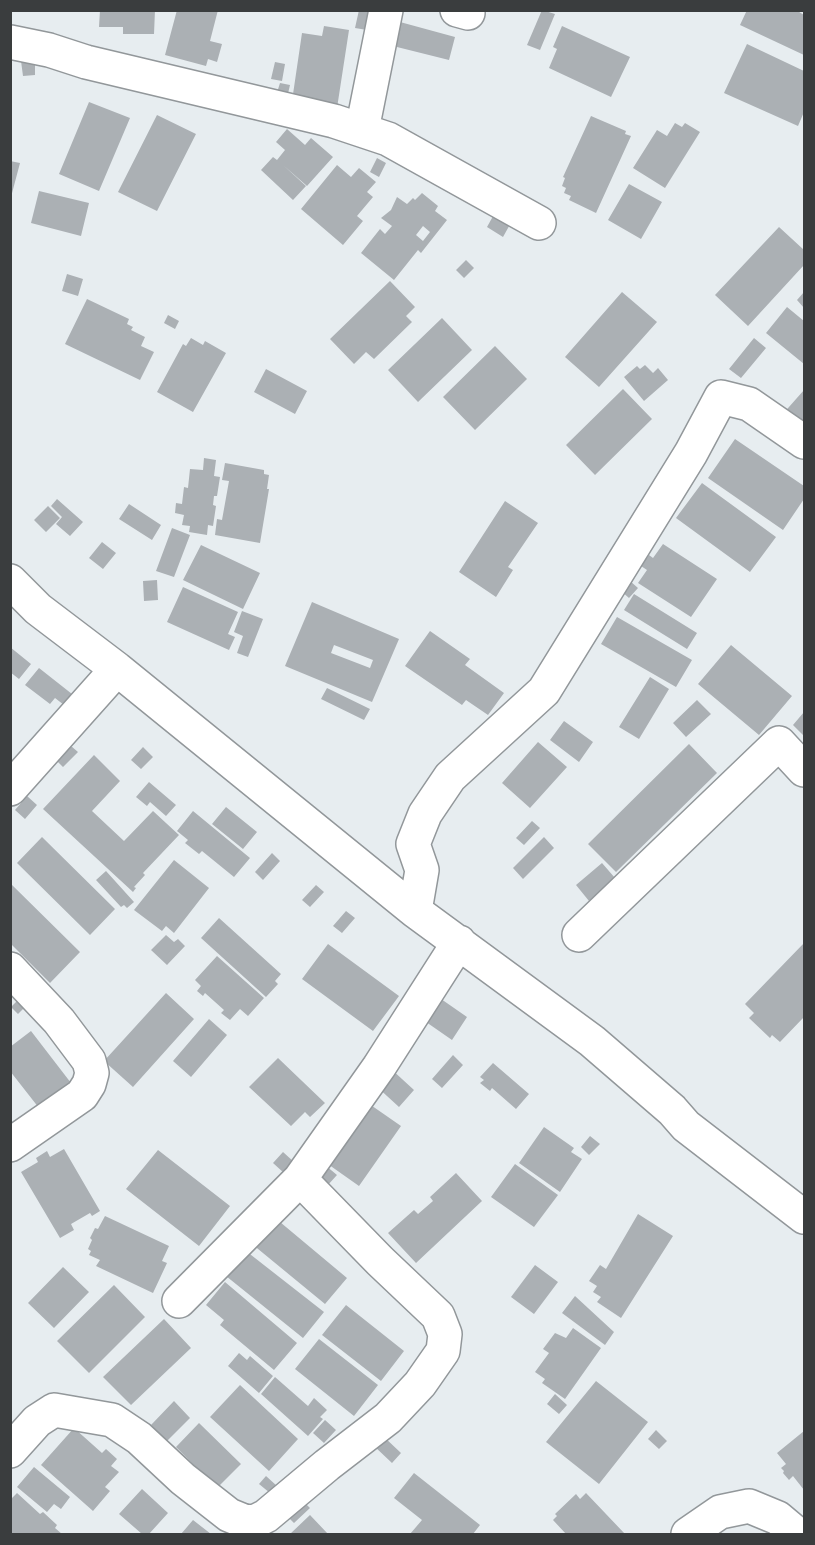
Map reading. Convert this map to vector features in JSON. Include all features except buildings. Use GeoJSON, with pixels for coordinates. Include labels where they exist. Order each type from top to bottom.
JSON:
{"type":"FeatureCollection","features":[{"type":"Feature","properties":{"kind":"street"},"geometry":{"type":"LineString","coordinates":[[362,130],[386,10]]}},
{"type":"Feature","properties":{"kind":"street"},"geometry":{"type":"LineString","coordinates":[[10,42],[334,121],[362,130],[388,139],[539,223]]}},
{"type":"Feature","properties":{"kind":"street"},"geometry":{"type":"LineString","coordinates":[[415,911],[422,870],[413,844],[425,814],[450,777],[544,691],[692,453],[721,397],[749,404],[804,442]]}},
{"type":"Feature","properties":{"kind":"street"},"geometry":{"type":"LineString","coordinates":[[10,580],[38,609],[117,669],[415,911],[592,1041],[672,1110],[686,1126],[804,1217]]}},
{"type":"Feature","properties":{"kind":"street"},"geometry":{"type":"LineString","coordinates":[[10,789],[117,669]]}},
{"type":"Feature","properties":{"kind":"street"},"geometry":{"type":"LineString","coordinates":[[579,935],[779,742],[804,770]]}},
{"type":"Feature","properties":{"kind":"street"},"geometry":{"type":"LineString","coordinates":[[178,1301],[300,1179],[380,1067],[459,942]]}},
{"type":"Feature","properties":{"kind":"street"},"geometry":{"type":"LineString","coordinates":[[10,969],[59,1021],[89,1061],[92,1073],[89,1084],[82,1095],[10,1145]]}},
{"type":"Feature","properties":{"kind":"street"},"geometry":{"type":"LineString","coordinates":[[10,1451],[37,1421],[54,1410],[112,1420],[139,1438],[183,1479],[228,1515],[246,1522],[256,1521],[266,1516],[388,1418],[420,1383],[443,1351],[445,1334],[438,1316],[380,1261],[300,1179]]}},
{"type":"Feature","properties":{"kind":"street"},"geometry":{"type":"LineString","coordinates":[[688,1534],[720,1512],[749,1506],[778,1518],[797,1534]]}}]}
